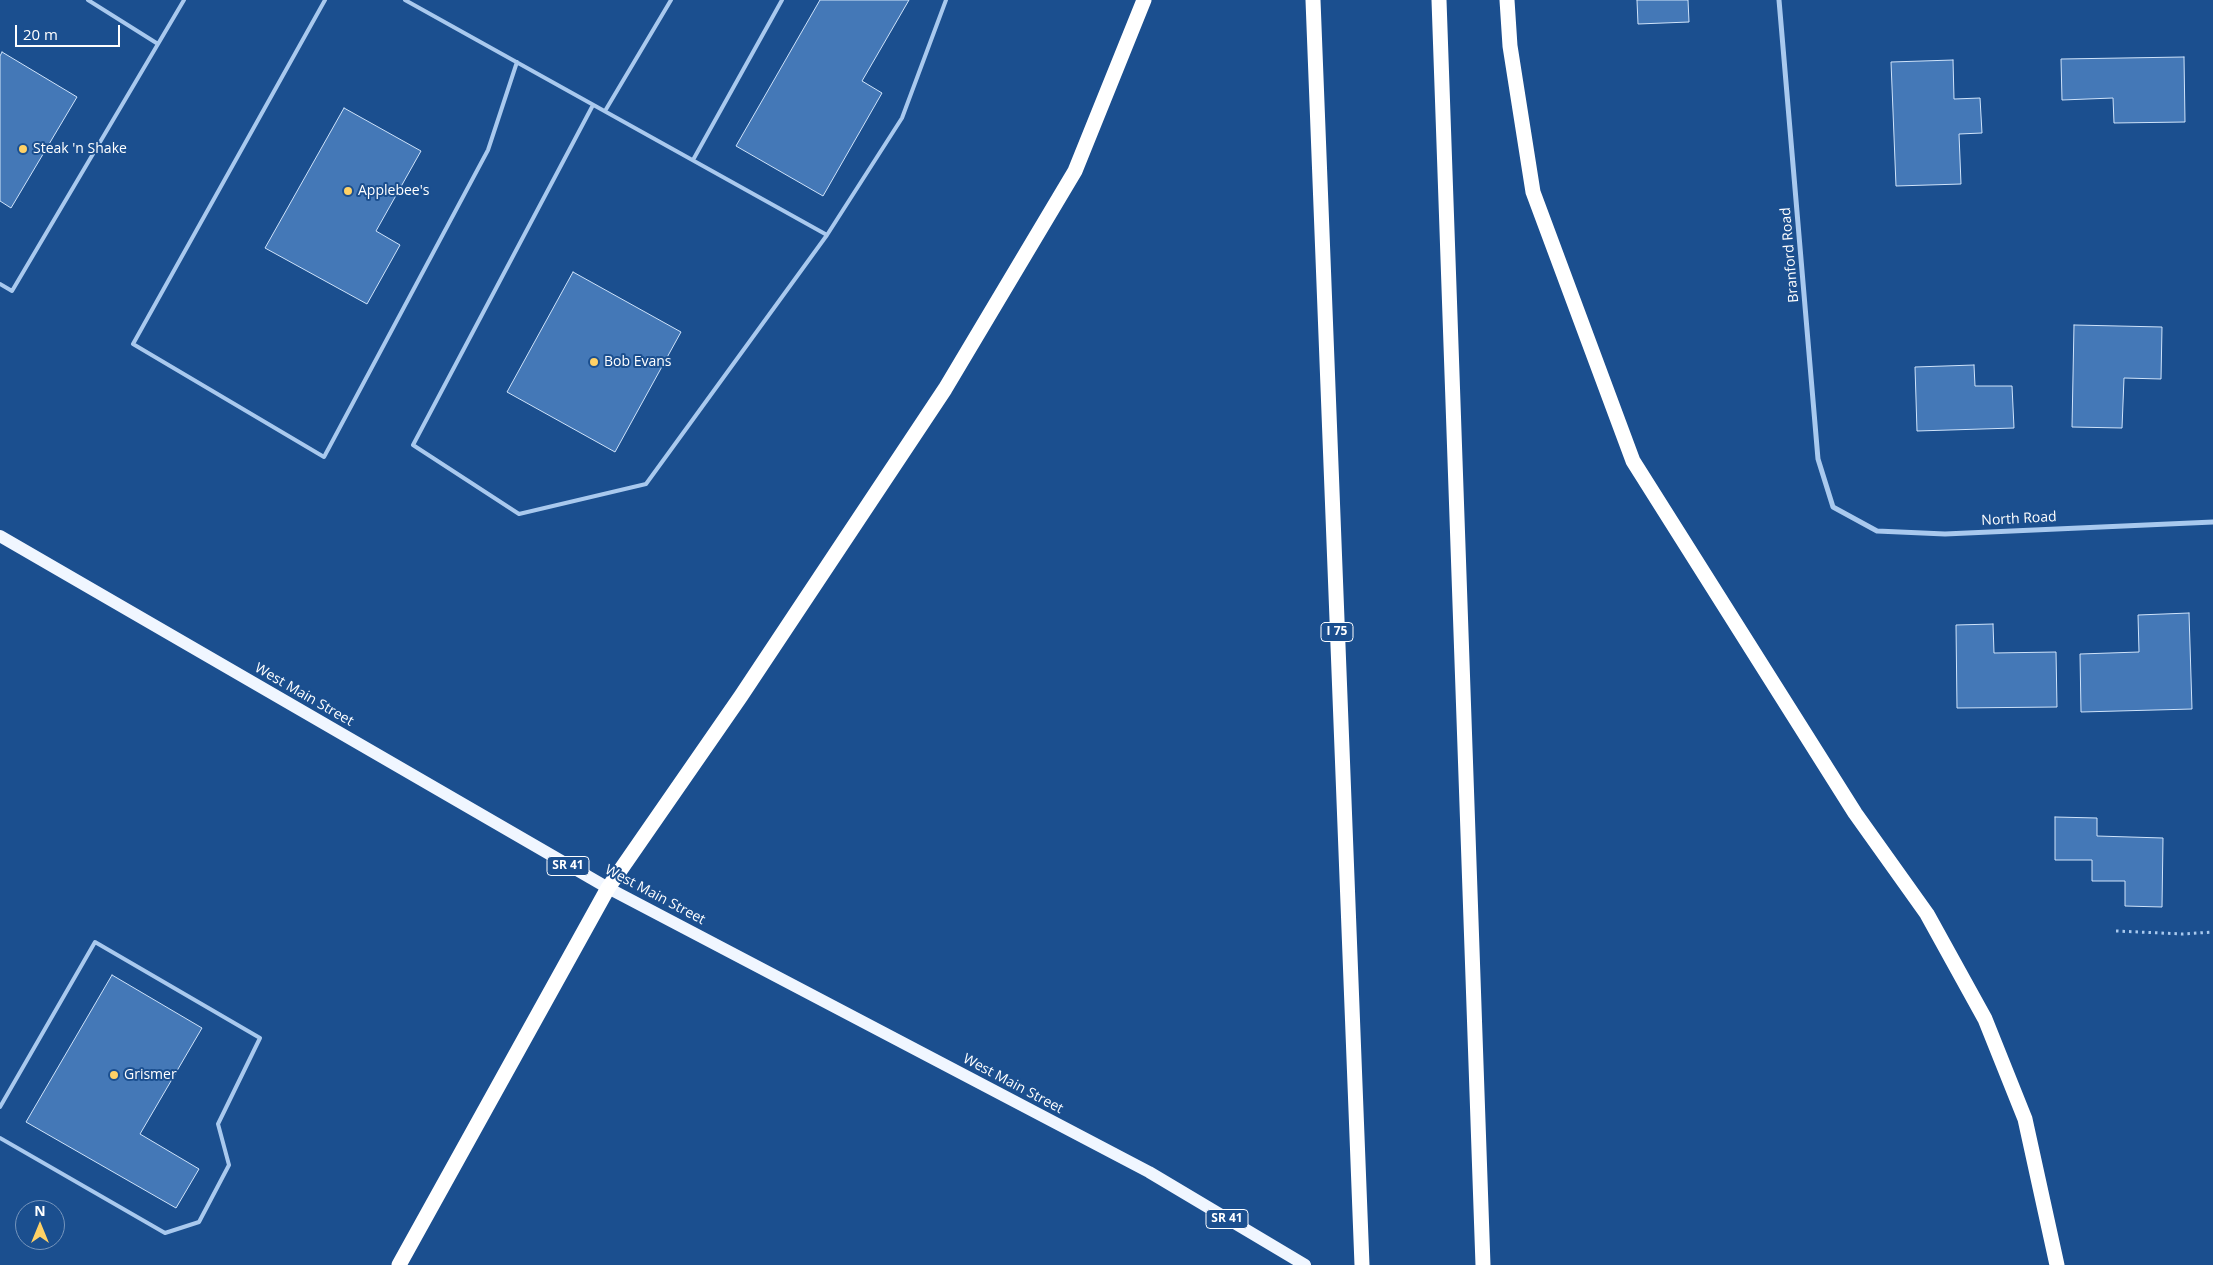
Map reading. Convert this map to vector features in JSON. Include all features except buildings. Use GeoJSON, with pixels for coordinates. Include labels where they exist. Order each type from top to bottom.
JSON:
{"type":"FeatureCollection","features":[{"type":"Feature","properties":{"kind":"highway"},"geometry":{"type":"LineString","coordinates":[[399,1265],[608,888],[741,696],[945,389],[1075,171],[1144,0]]}},
{"type":"Feature","properties":{"kind":"highway","name":"I 75"},"geometry":{"type":"LineString","coordinates":[[1313,0],[1362,1265]]}},
{"type":"Feature","properties":{"kind":"highway"},"geometry":{"type":"LineString","coordinates":[[1439,0],[1483,1265]]}},
{"type":"Feature","properties":{"kind":"highway"},"geometry":{"type":"LineString","coordinates":[[1507,0],[1510,46],[1532,192],[1633,461],[1855,812],[1928,914],[1985,1018],[2024,1119],[2057,1265]]}},
{"type":"Feature","properties":{"kind":"main road","name":"West Main Street"},"geometry":{"type":"LineString","coordinates":[[0,536],[608,888],[1149,1172],[1305,1265]]}},
{"type":"Feature","properties":{"kind":"street","name":"Branford Road"},"geometry":{"type":"LineString","coordinates":[[1779,0],[1818,459],[1833,507]]}},
{"type":"Feature","properties":{"kind":"street","name":"North Road"},"geometry":{"type":"LineString","coordinates":[[1833,507],[1877,531],[1945,534],[2213,522]]}},
{"type":"Feature","properties":{"kind":"lane"},"geometry":{"type":"LineString","coordinates":[[88,0],[158,44]]}},
{"type":"Feature","properties":{"kind":"lane"},"geometry":{"type":"LineString","coordinates":[[0,284],[12,291],[184,0]]}},
{"type":"Feature","properties":{"kind":"lane"},"geometry":{"type":"LineString","coordinates":[[325,0],[133,344],[324,458],[488,150],[517,62]]}},
{"type":"Feature","properties":{"kind":"lane"},"geometry":{"type":"LineString","coordinates":[[405,0],[827,234]]}},
{"type":"Feature","properties":{"kind":"lane"},"geometry":{"type":"LineString","coordinates":[[605,111],[672,0]]}},
{"type":"Feature","properties":{"kind":"lane"},"geometry":{"type":"LineString","coordinates":[[694,160],[782,0]]}},
{"type":"Feature","properties":{"kind":"lane"},"geometry":{"type":"LineString","coordinates":[[593,105],[413,445],[519,514],[646,484],[827,234],[902,118],[946,0]]}},
{"type":"Feature","properties":{"kind":"lane"},"geometry":{"type":"LineString","coordinates":[[0,1107],[94,942],[260,1038],[218,1124],[229,1165],[199,1222],[165,1233],[0,1138]]}},
{"type":"Feature","properties":{"kind":"path"},"geometry":{"type":"LineString","coordinates":[[2116,931],[2183,934],[2213,932]]}},
{"type":"Feature","properties":{"kind":"place","name":"Steak 'n Shake"},"geometry":{"type":"Point","coordinates":[23,149]}},
{"type":"Feature","properties":{"kind":"place","name":"Applebee's"},"geometry":{"type":"Point","coordinates":[348,191]}},
{"type":"Feature","properties":{"kind":"place","name":"Bob Evans"},"geometry":{"type":"Point","coordinates":[594,362]}},
{"type":"Feature","properties":{"kind":"place","name":"Grismer"},"geometry":{"type":"Point","coordinates":[114,1075]}}]}
